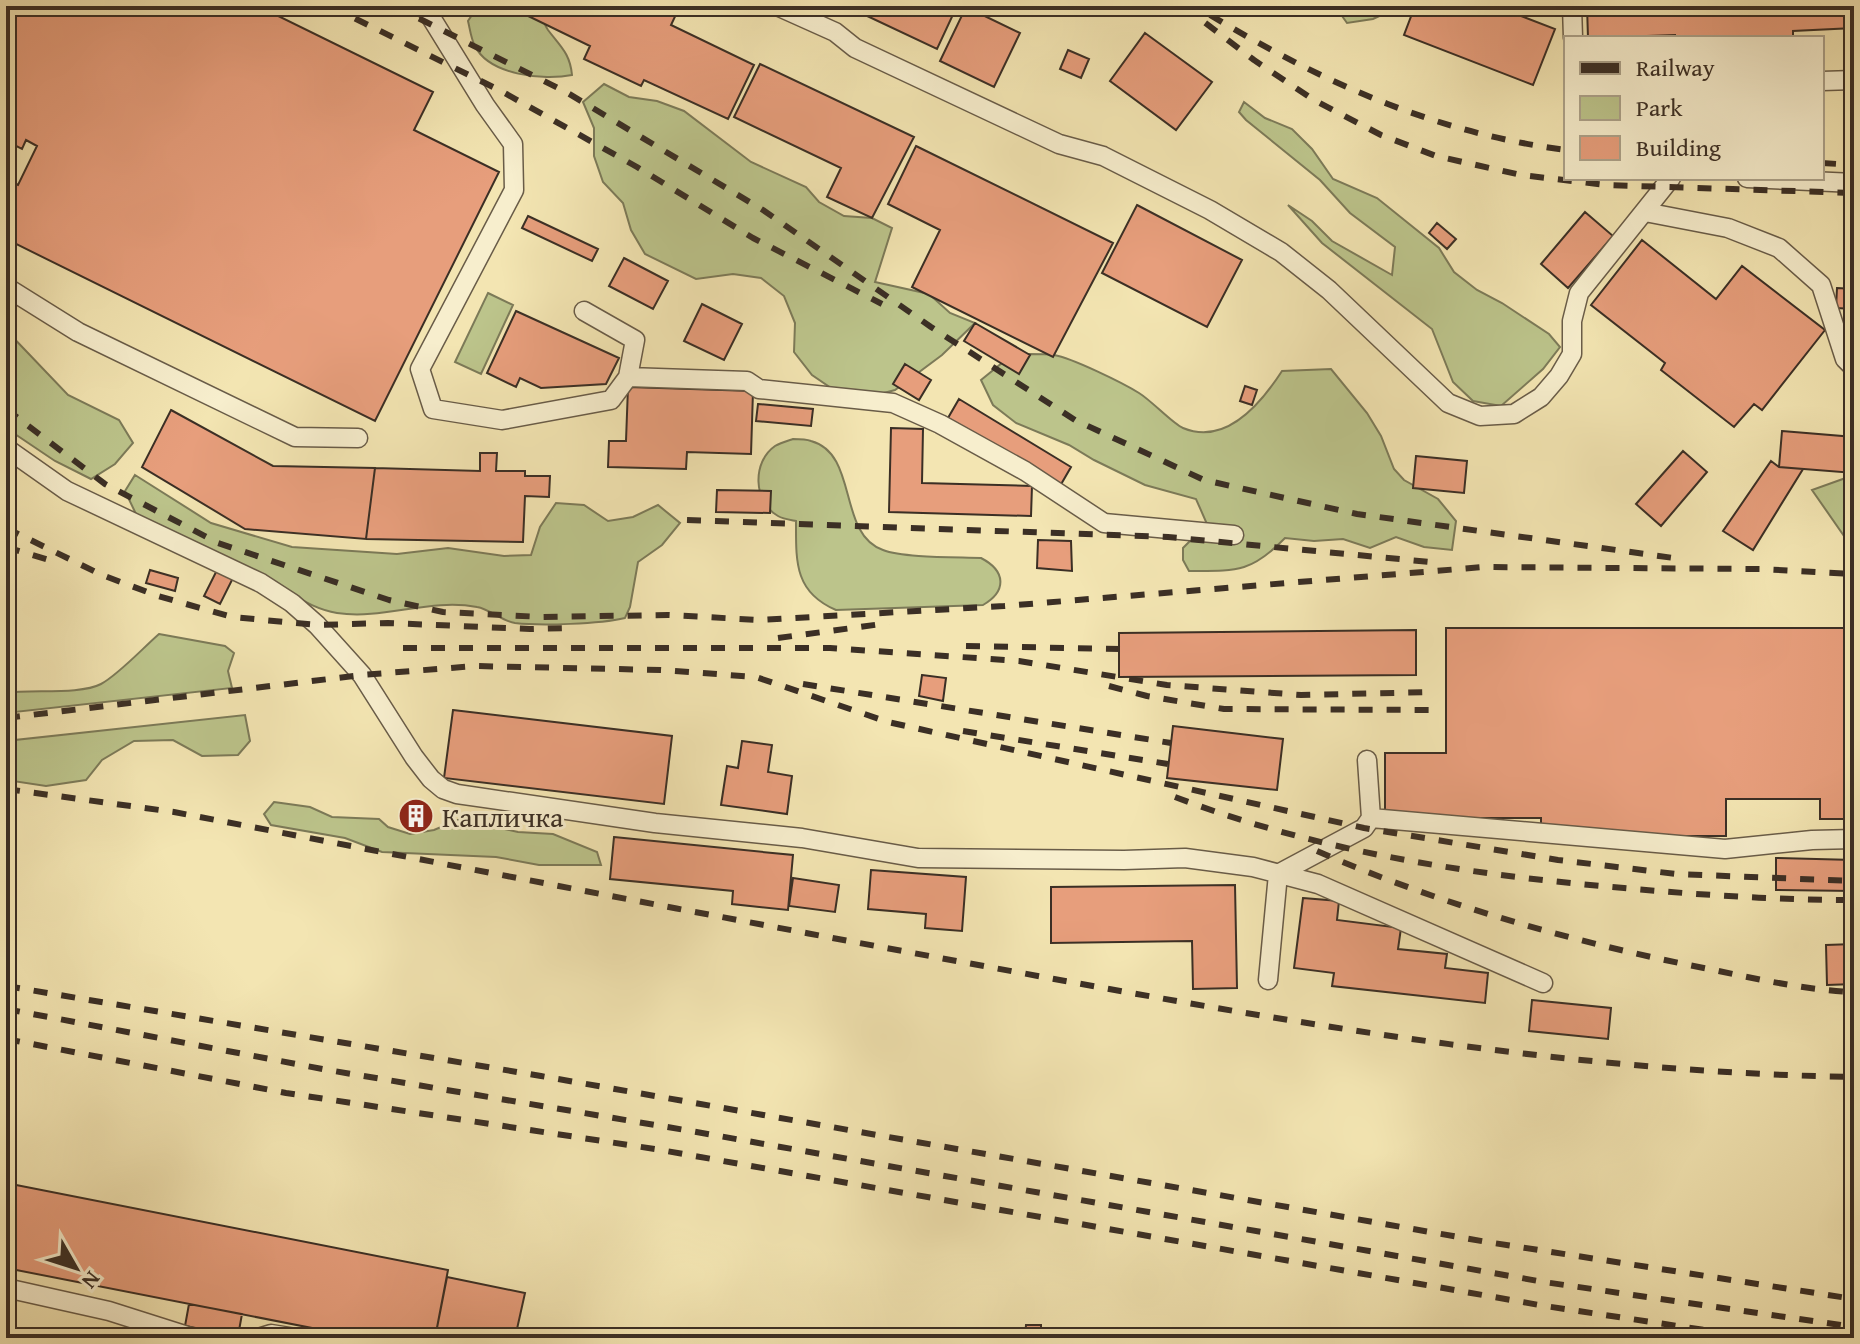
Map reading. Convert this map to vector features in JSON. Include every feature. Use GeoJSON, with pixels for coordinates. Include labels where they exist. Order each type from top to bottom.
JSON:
{"type":"FeatureCollection","features":[{"type":"Feature","properties":{"kind":"lane"},"geometry":{"type":"LineString","coordinates":[[424,6],[513,144],[514,190],[420,369],[433,409],[502,420],[611,400],[628,377],[635,340],[584,311]]}},
{"type":"Feature","properties":{"kind":"lane"},"geometry":{"type":"LineString","coordinates":[[777,6],[835,32],[869,55],[1059,144],[1103,156],[1210,210],[1281,252],[1329,290],[1448,403],[1480,416],[1514,414],[1541,397],[1559,376],[1572,354],[1572,321],[1579,293],[1669,180]]}},
{"type":"Feature","properties":{"kind":"lane"},"geometry":{"type":"LineString","coordinates":[[1572,6],[1573,36]]}},
{"type":"Feature","properties":{"kind":"lane"},"geometry":{"type":"LineString","coordinates":[[1824,81],[1854,80]]}},
{"type":"Feature","properties":{"kind":"lane"},"geometry":{"type":"LineString","coordinates":[[1790,180],[1854,183]]}},
{"type":"Feature","properties":{"kind":"lane"},"geometry":{"type":"LineString","coordinates":[[1645,212],[1728,228],[1779,248],[1821,285],[1845,359],[1854,368]]}},
{"type":"Feature","properties":{"kind":"lane"},"geometry":{"type":"LineString","coordinates":[[6,287],[78,332],[295,437],[358,438]]}},
{"type":"Feature","properties":{"kind":"lane"},"geometry":{"type":"LineString","coordinates":[[628,377],[747,381],[759,389],[893,403],[940,424],[1025,471],[1104,523],[1234,535]]}},
{"type":"Feature","properties":{"kind":"lane"},"geometry":{"type":"LineString","coordinates":[[6,448],[67,491],[261,583],[292,603],[317,625],[362,675],[431,779],[443,789],[457,794],[655,823],[802,838],[918,858],[1185,858],[1253,867],[1318,884],[1543,983]]}},
{"type":"Feature","properties":{"kind":"lane"},"geometry":{"type":"LineString","coordinates":[[1278,874],[1364,828],[1371,818],[1367,760]]}},
{"type":"Feature","properties":{"kind":"lane"},"geometry":{"type":"LineString","coordinates":[[1371,818],[1725,849],[1854,839]]}},
{"type":"Feature","properties":{"kind":"lane"},"geometry":{"type":"LineString","coordinates":[[1268,980],[1278,874]]}},
{"type":"Feature","properties":{"kind":"lane"},"geometry":{"type":"LineString","coordinates":[[6,1288],[109,1311],[194,1338]]}},
{"type":"Feature","properties":{"kind":"lane"},"geometry":{"type":"LineString","coordinates":[[258,1338],[271,1334],[296,1338]]}},
{"type":"Feature","properties":{"kind":"green space"},"geometry":{"type":"Polygon","coordinates":[[[478,6],[538,6],[546,27],[567,55],[572,75],[547,77],[518,74],[492,64],[475,46],[471,34],[468,21],[478,6]]]}},
{"type":"Feature","properties":{"kind":"green space"},"geometry":{"type":"Polygon","coordinates":[[[1335,6],[1401,6],[1373,19],[1347,23],[1335,6]]]}},
{"type":"Feature","properties":{"kind":"green space"},"geometry":{"type":"Polygon","coordinates":[[[604,84],[629,97],[657,101],[684,111],[751,162],[806,187],[819,202],[844,216],[872,218],[892,228],[875,282],[929,294],[950,313],[975,323],[942,355],[895,390],[865,398],[837,392],[812,375],[794,352],[795,323],[784,296],[761,278],[733,274],[696,279],[645,254],[631,230],[623,203],[603,182],[594,156],[594,128],[583,102],[604,84]]]}},
{"type":"Feature","properties":{"kind":"green space"},"geometry":{"type":"Polygon","coordinates":[[[1244,102],[1265,118],[1292,129],[1312,149],[1333,179],[1377,198],[1439,248],[1454,272],[1477,290],[1549,334],[1560,347],[1543,369],[1501,406],[1473,401],[1453,382],[1432,329],[1322,243],[1288,205],[1312,221],[1332,241],[1392,275],[1395,247],[1350,213],[1320,180],[1246,120],[1239,112],[1244,102]]]}},
{"type":"Feature","properties":{"kind":"green space"},"geometry":{"type":"Polygon","coordinates":[[[488,293],[513,305],[481,374],[455,362],[488,293]]]}},
{"type":"Feature","properties":{"kind":"green space"},"geometry":{"type":"Polygon","coordinates":[[[6,330],[68,395],[119,420],[133,443],[115,464],[91,479],[55,461],[6,428],[6,330]]]}},
{"type":"Feature","properties":{"kind":"green space"},"geometry":{"type":"Polygon","coordinates":[[[1029,354],[1054,355],[1097,371],[1139,393],[1179,426],[1199,432],[1214,431],[1241,418],[1264,396],[1282,371],[1331,369],[1367,413],[1381,436],[1394,469],[1404,480],[1438,499],[1456,521],[1452,550],[1424,547],[1396,537],[1370,548],[1343,539],[1314,541],[1285,538],[1262,558],[1242,568],[1189,571],[1183,560],[1183,548],[1207,524],[1196,499],[1145,485],[1069,445],[1016,423],[993,405],[981,380],[1002,363],[1029,354]]]}},
{"type":"Feature","properties":{"kind":"green space"},"geometry":{"type":"Polygon","coordinates":[[[793,439],[811,441],[826,449],[836,461],[859,528],[869,541],[892,553],[981,558],[999,575],[1000,587],[996,594],[983,605],[836,610],[822,603],[812,594],[800,574],[796,521],[780,517],[770,510],[758,482],[762,462],[768,453],[777,445],[793,439]]]}},
{"type":"Feature","properties":{"kind":"green space"},"geometry":{"type":"Polygon","coordinates":[[[135,475],[211,523],[292,547],[397,554],[448,548],[504,556],[531,555],[540,527],[556,503],[584,505],[608,521],[633,517],[658,505],[680,523],[662,545],[638,562],[625,618],[586,623],[526,624],[510,622],[482,608],[459,605],[372,614],[337,613],[311,605],[145,521],[136,514],[125,491],[135,475]]]}},
{"type":"Feature","properties":{"kind":"green space"},"geometry":{"type":"Polygon","coordinates":[[[1854,475],[1854,542],[1844,536],[1812,490],[1854,475]]]}},
{"type":"Feature","properties":{"kind":"green space"},"geometry":{"type":"Polygon","coordinates":[[[159,634],[225,646],[234,653],[228,671],[232,688],[6,713],[6,693],[81,689],[101,684],[159,634]]]}},
{"type":"Feature","properties":{"kind":"green space"},"geometry":{"type":"Polygon","coordinates":[[[245,715],[250,741],[238,755],[202,756],[173,740],[134,741],[102,760],[86,780],[46,786],[6,780],[6,741],[245,715]]]}},
{"type":"Feature","properties":{"kind":"green space"},"geometry":{"type":"Polygon","coordinates":[[[274,802],[310,807],[332,817],[379,819],[388,827],[410,834],[434,830],[460,819],[518,832],[553,834],[597,852],[601,865],[539,865],[496,857],[382,852],[345,838],[271,825],[264,814],[274,802]]]}},
{"type":"Feature","properties":{"kind":"building"},"geometry":{"type":"Polygon","coordinates":[[[6,6],[258,6],[433,92],[414,130],[499,172],[375,421],[6,239],[6,180],[18,185],[37,146],[26,140],[22,149],[6,141],[6,6]]]}},
{"type":"Feature","properties":{"kind":"building"},"geometry":{"type":"Polygon","coordinates":[[[526,6],[680,6],[671,25],[754,65],[728,119],[644,80],[641,86],[584,59],[590,46],[522,13],[526,6]]]}},
{"type":"Feature","properties":{"kind":"building"},"geometry":{"type":"Polygon","coordinates":[[[846,6],[957,6],[937,49],[846,6]]]}},
{"type":"Feature","properties":{"kind":"building"},"geometry":{"type":"Polygon","coordinates":[[[1415,6],[1451,6],[1471,14],[1474,6],[1495,6],[1555,29],[1533,85],[1404,35],[1415,6]]]}},
{"type":"Feature","properties":{"kind":"building"},"geometry":{"type":"Polygon","coordinates":[[[1587,6],[1854,6],[1854,28],[1793,31],[1793,36],[1588,36],[1587,6]]]}},
{"type":"Feature","properties":{"kind":"building"},"geometry":{"type":"Polygon","coordinates":[[[966,7],[1020,33],[994,87],[940,61],[966,7]]]}},
{"type":"Feature","properties":{"kind":"building"},"geometry":{"type":"Polygon","coordinates":[[[1145,33],[1212,82],[1176,130],[1110,81],[1145,33]]]}},
{"type":"Feature","properties":{"kind":"building"},"geometry":{"type":"Polygon","coordinates":[[[1068,50],[1089,59],[1081,78],[1060,69],[1068,50]]]}},
{"type":"Feature","properties":{"kind":"building"},"geometry":{"type":"Polygon","coordinates":[[[760,64],[914,137],[872,218],[827,197],[841,168],[734,117],[760,64]]]}},
{"type":"Feature","properties":{"kind":"building"},"geometry":{"type":"Polygon","coordinates":[[[916,146],[1113,243],[1053,357],[912,287],[940,230],[888,204],[916,146]]]}},
{"type":"Feature","properties":{"kind":"building"},"geometry":{"type":"Polygon","coordinates":[[[1137,205],[1242,260],[1207,327],[1102,273],[1137,205]]]}},
{"type":"Feature","properties":{"kind":"building"},"geometry":{"type":"Polygon","coordinates":[[[1585,212],[1613,236],[1568,288],[1541,264],[1585,212]]]}},
{"type":"Feature","properties":{"kind":"building"},"geometry":{"type":"Polygon","coordinates":[[[528,216],[598,249],[592,261],[522,228],[528,216]]]}},
{"type":"Feature","properties":{"kind":"building"},"geometry":{"type":"Polygon","coordinates":[[[1437,223],[1456,239],[1447,249],[1429,233],[1437,223]]]}},
{"type":"Feature","properties":{"kind":"building"},"geometry":{"type":"Polygon","coordinates":[[[1642,240],[1716,299],[1742,266],[1825,330],[1762,410],[1754,404],[1734,427],[1661,370],[1665,363],[1591,305],[1642,240]]]}},
{"type":"Feature","properties":{"kind":"building"},"geometry":{"type":"Polygon","coordinates":[[[624,258],[668,281],[653,309],[609,286],[624,258]]]}},
{"type":"Feature","properties":{"kind":"building"},"geometry":{"type":"Polygon","coordinates":[[[1837,288],[1854,289],[1854,309],[1836,308],[1837,288]]]}},
{"type":"Feature","properties":{"kind":"building"},"geometry":{"type":"Polygon","coordinates":[[[702,304],[742,324],[724,360],[684,341],[702,304]]]}},
{"type":"Feature","properties":{"kind":"building"},"geometry":{"type":"Polygon","coordinates":[[[516,311],[619,358],[606,384],[541,388],[520,378],[516,387],[487,373],[516,311]]]}},
{"type":"Feature","properties":{"kind":"building"},"geometry":{"type":"Polygon","coordinates":[[[975,323],[1030,355],[1019,374],[964,341],[975,323]]]}},
{"type":"Feature","properties":{"kind":"building"},"geometry":{"type":"Polygon","coordinates":[[[905,364],[931,380],[919,400],[893,384],[905,364]]]}},
{"type":"Feature","properties":{"kind":"building"},"geometry":{"type":"Polygon","coordinates":[[[1245,386],[1257,390],[1252,405],[1240,401],[1245,386]]]}},
{"type":"Feature","properties":{"kind":"building"},"geometry":{"type":"Polygon","coordinates":[[[628,387],[753,391],[751,454],[687,452],[686,469],[608,467],[609,441],[626,441],[628,387]]]}},
{"type":"Feature","properties":{"kind":"building"},"geometry":{"type":"Polygon","coordinates":[[[959,399],[1071,467],[1060,486],[948,418],[959,399]]]}},
{"type":"Feature","properties":{"kind":"building"},"geometry":{"type":"Polygon","coordinates":[[[758,404],[813,409],[811,426],[756,421],[758,404]]]}},
{"type":"Feature","properties":{"kind":"building"},"geometry":{"type":"Polygon","coordinates":[[[171,410],[273,466],[375,468],[366,539],[245,529],[142,467],[171,410]]]}},
{"type":"Feature","properties":{"kind":"building"},"geometry":{"type":"Polygon","coordinates":[[[891,428],[923,429],[922,483],[1032,486],[1031,516],[889,512],[891,428]]]}},
{"type":"Feature","properties":{"kind":"building"},"geometry":{"type":"Polygon","coordinates":[[[1782,431],[1854,437],[1854,473],[1779,467],[1782,431]]]}},
{"type":"Feature","properties":{"kind":"building"},"geometry":{"type":"Polygon","coordinates":[[[1683,451],[1707,472],[1661,526],[1636,504],[1683,451]]]}},
{"type":"Feature","properties":{"kind":"building"},"geometry":{"type":"Polygon","coordinates":[[[480,453],[497,453],[496,471],[525,471],[525,476],[550,476],[549,497],[525,496],[523,542],[366,539],[375,468],[480,471],[480,453]]]}},
{"type":"Feature","properties":{"kind":"building"},"geometry":{"type":"Polygon","coordinates":[[[1416,456],[1467,461],[1464,493],[1413,488],[1416,456]]]}},
{"type":"Feature","properties":{"kind":"building"},"geometry":{"type":"Polygon","coordinates":[[[1771,461],[1779,467],[1803,469],[1753,550],[1723,531],[1771,461]]]}},
{"type":"Feature","properties":{"kind":"building"},"geometry":{"type":"Polygon","coordinates":[[[717,490],[771,491],[770,513],[716,512],[717,490]]]}},
{"type":"Feature","properties":{"kind":"building"},"geometry":{"type":"Polygon","coordinates":[[[1038,540],[1071,541],[1072,571],[1037,568],[1038,540]]]}},
{"type":"Feature","properties":{"kind":"building"},"geometry":{"type":"Polygon","coordinates":[[[150,570],[178,578],[175,591],[146,583],[150,570]]]}},
{"type":"Feature","properties":{"kind":"building"},"geometry":{"type":"Polygon","coordinates":[[[217,570],[233,578],[220,604],[204,596],[217,570]]]}},
{"type":"Feature","properties":{"kind":"building"},"geometry":{"type":"Polygon","coordinates":[[[1446,628],[1854,628],[1854,819],[1820,819],[1820,799],[1726,799],[1726,836],[1541,836],[1541,818],[1385,818],[1385,753],[1446,753],[1446,628]]]}},
{"type":"Feature","properties":{"kind":"building"},"geometry":{"type":"Polygon","coordinates":[[[1416,630],[1416,675],[1119,677],[1119,633],[1416,630]]]}},
{"type":"Feature","properties":{"kind":"building"},"geometry":{"type":"Polygon","coordinates":[[[922,675],[946,678],[943,701],[919,696],[922,675]]]}},
{"type":"Feature","properties":{"kind":"building"},"geometry":{"type":"Polygon","coordinates":[[[453,710],[672,736],[664,804],[444,778],[453,710]]]}},
{"type":"Feature","properties":{"kind":"building"},"geometry":{"type":"Polygon","coordinates":[[[1173,726],[1283,739],[1277,790],[1167,778],[1173,726]]]}},
{"type":"Feature","properties":{"kind":"building"},"geometry":{"type":"Polygon","coordinates":[[[742,741],[772,745],[768,772],[792,776],[787,814],[721,805],[727,766],[738,768],[742,741]]]}},
{"type":"Feature","properties":{"kind":"building"},"geometry":{"type":"Polygon","coordinates":[[[614,837],[793,855],[788,910],[732,904],[733,891],[610,879],[614,837]]]}},
{"type":"Feature","properties":{"kind":"building"},"geometry":{"type":"Polygon","coordinates":[[[1776,858],[1854,860],[1854,891],[1776,890],[1776,858]]]}},
{"type":"Feature","properties":{"kind":"building"},"geometry":{"type":"Polygon","coordinates":[[[871,870],[966,877],[962,931],[925,928],[926,914],[868,909],[871,870]]]}},
{"type":"Feature","properties":{"kind":"building"},"geometry":{"type":"Polygon","coordinates":[[[793,878],[839,885],[835,912],[789,906],[793,878]]]}},
{"type":"Feature","properties":{"kind":"building"},"geometry":{"type":"Polygon","coordinates":[[[1235,885],[1237,988],[1193,989],[1192,941],[1051,943],[1051,887],[1235,885]]]}},
{"type":"Feature","properties":{"kind":"building"},"geometry":{"type":"Polygon","coordinates":[[[1303,898],[1339,901],[1337,920],[1401,928],[1398,949],[1447,954],[1445,968],[1488,973],[1485,1003],[1332,986],[1334,973],[1294,968],[1303,898]]]}},
{"type":"Feature","properties":{"kind":"building"},"geometry":{"type":"Polygon","coordinates":[[[1854,944],[1854,984],[1827,985],[1826,945],[1854,944]]]}},
{"type":"Feature","properties":{"kind":"building"},"geometry":{"type":"Polygon","coordinates":[[[1532,1000],[1611,1008],[1608,1039],[1529,1031],[1532,1000]]]}},
{"type":"Feature","properties":{"kind":"building"},"geometry":{"type":"Polygon","coordinates":[[[6,1183],[448,1270],[435,1338],[363,1338],[6,1268],[6,1183]]]}},
{"type":"Feature","properties":{"kind":"building"},"geometry":{"type":"Polygon","coordinates":[[[447,1277],[525,1293],[515,1338],[435,1338],[447,1277]]]}},
{"type":"Feature","properties":{"kind":"building"},"geometry":{"type":"Polygon","coordinates":[[[189,1304],[242,1314],[238,1336],[185,1326],[189,1304]]]}},
{"type":"Feature","properties":{"kind":"building"},"geometry":{"type":"Polygon","coordinates":[[[1026,1325],[1041,1325],[1041,1338],[1025,1338],[1026,1325]]]}},
{"type":"Feature","properties":{"kind":"railway"},"geometry":{"type":"LineString","coordinates":[[330,6],[501,91],[637,167],[753,238],[882,304]]}},
{"type":"Feature","properties":{"kind":"railway"},"geometry":{"type":"LineString","coordinates":[[394,6],[566,92],[763,210],[931,327],[1075,420],[1204,480],[1357,514],[1681,559]]}},
{"type":"Feature","properties":{"kind":"railway"},"geometry":{"type":"LineString","coordinates":[[1183,6],[1254,60],[1314,100],[1381,135],[1436,156],[1521,175],[1606,185],[1854,193]]}},
{"type":"Feature","properties":{"kind":"railway"},"geometry":{"type":"LineString","coordinates":[[1210,15],[1294,62],[1381,101],[1471,131],[1564,150]]}},
{"type":"Feature","properties":{"kind":"railway"},"geometry":{"type":"LineString","coordinates":[[1824,163],[1854,165]]}},
{"type":"Feature","properties":{"kind":"railway"},"geometry":{"type":"LineString","coordinates":[[6,409],[105,484],[218,543],[389,600],[443,612],[542,617],[668,615],[760,620],[1004,606],[1484,567],[1761,569],[1854,574]]}},
{"type":"Feature","properties":{"kind":"railway"},"geometry":{"type":"LineString","coordinates":[[687,520],[1168,537],[1441,563]]}},
{"type":"Feature","properties":{"kind":"railway"},"geometry":{"type":"LineString","coordinates":[[6,528],[102,575],[158,596],[232,617],[317,625],[388,623],[568,628]]}},
{"type":"Feature","properties":{"kind":"railway"},"geometry":{"type":"LineString","coordinates":[[6,547],[59,563]]}},
{"type":"Feature","properties":{"kind":"railway"},"geometry":{"type":"LineString","coordinates":[[778,638],[889,623]]}},
{"type":"Feature","properties":{"kind":"railway"},"geometry":{"type":"LineString","coordinates":[[966,646],[1120,649]]}},
{"type":"Feature","properties":{"kind":"railway"},"geometry":{"type":"LineString","coordinates":[[403,648],[830,648],[1019,661],[1167,685],[1301,695],[1436,692]]}},
{"type":"Feature","properties":{"kind":"railway"},"geometry":{"type":"LineString","coordinates":[[6,718],[362,675],[475,666],[661,670],[756,677],[888,722],[1364,828],[1558,860],[1676,874],[1854,881]]}},
{"type":"Feature","properties":{"kind":"railway"},"geometry":{"type":"LineString","coordinates":[[803,684],[1171,743]]}},
{"type":"Feature","properties":{"kind":"railway"},"geometry":{"type":"LineString","coordinates":[[1109,686],[1224,709],[1431,710]]}},
{"type":"Feature","properties":{"kind":"railway"},"geometry":{"type":"LineString","coordinates":[[963,731],[1168,764]]}},
{"type":"Feature","properties":{"kind":"railway"},"geometry":{"type":"LineString","coordinates":[[6,789],[174,812],[887,948],[1312,1024],[1527,1054],[1635,1065],[1854,1077]]}},
{"type":"Feature","properties":{"kind":"railway"},"geometry":{"type":"LineString","coordinates":[[1175,797],[1284,833],[1453,868],[1567,883],[1682,893],[1854,900]]}},
{"type":"Feature","properties":{"kind":"railway"},"geometry":{"type":"LineString","coordinates":[[1317,851],[1412,889],[1559,934],[1763,980],[1854,992]]}},
{"type":"Feature","properties":{"kind":"railway"},"geometry":{"type":"LineString","coordinates":[[6,986],[541,1076],[1487,1242],[1854,1299]]}},
{"type":"Feature","properties":{"kind":"railway"},"geometry":{"type":"LineString","coordinates":[[6,1009],[328,1070],[1544,1282],[1854,1327]]}},
{"type":"Feature","properties":{"kind":"railway"},"geometry":{"type":"LineString","coordinates":[[6,1039],[286,1093],[655,1149],[1545,1306],[1758,1338]]}},
{"type":"Feature","properties":{"kind":"place","name":"Капличка"},"geometry":{"type":"Point","coordinates":[416,816]}}]}
